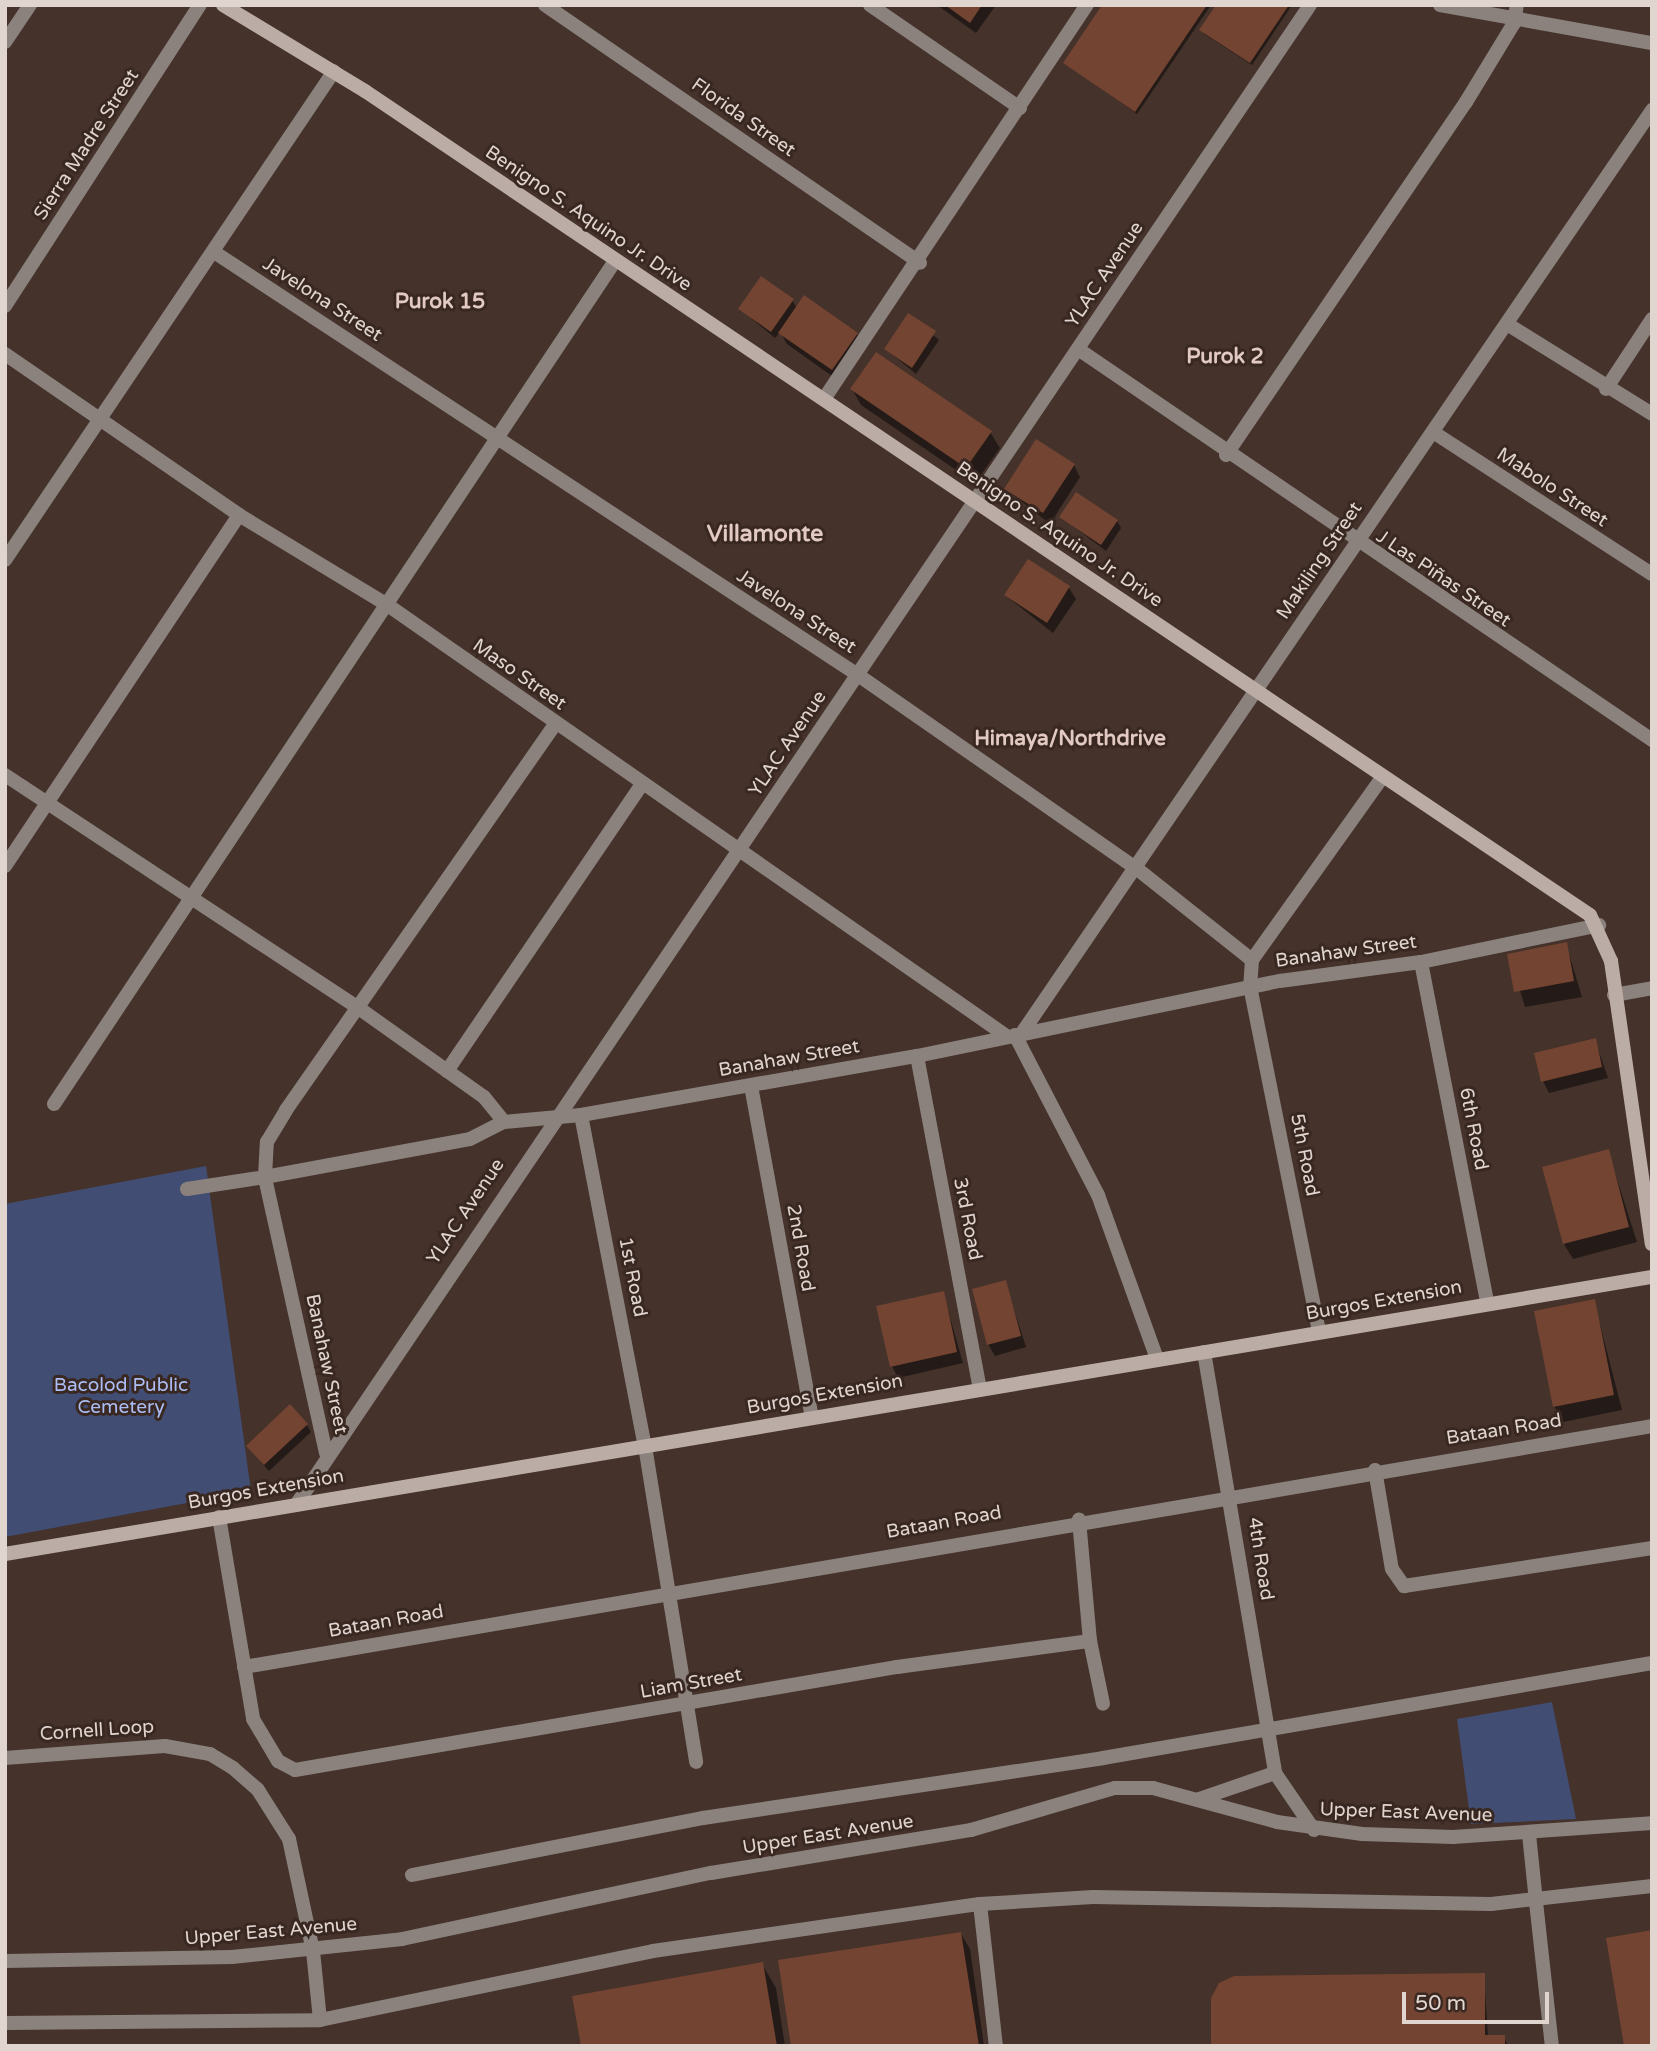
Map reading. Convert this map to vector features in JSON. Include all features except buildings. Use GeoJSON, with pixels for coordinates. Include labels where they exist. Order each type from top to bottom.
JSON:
{"type":"FeatureCollection","features":[{"type":"Feature","properties":{"kind":"main road","name":"Benigno S. Aquino Jr. Drive"},"geometry":{"type":"LineString","coordinates":[[223,5],[334,71],[824,399],[1599,925]]}},
{"type":"Feature","properties":{"kind":"main road"},"geometry":{"type":"LineString","coordinates":[[1599,925],[1614,995],[1652,1244]]}},
{"type":"Feature","properties":{"kind":"main road","name":"Burgos Extension"},"geometry":{"type":"LineString","coordinates":[[5,1554],[1652,1277]]}},
{"type":"Feature","properties":{"kind":"street"},"geometry":{"type":"LineString","coordinates":[[5,42],[30,5]]}},
{"type":"Feature","properties":{"kind":"street","name":"Sierra Madre Street"},"geometry":{"type":"LineString","coordinates":[[5,306],[200,5]]}},
{"type":"Feature","properties":{"kind":"street","name":"Florida Street"},"geometry":{"type":"LineString","coordinates":[[545,5],[920,263]]}},
{"type":"Feature","properties":{"kind":"street"},"geometry":{"type":"LineString","coordinates":[[870,5],[1020,108]]}},
{"type":"Feature","properties":{"kind":"street"},"geometry":{"type":"LineString","coordinates":[[824,399],[920,263],[1087,5]]}},
{"type":"Feature","properties":{"kind":"street","name":"YLAC Avenue"},"geometry":{"type":"LineString","coordinates":[[296,1505],[326,1453],[552,1119],[858,676],[972,500],[1078,349],[1310,5]]}},
{"type":"Feature","properties":{"kind":"street"},"geometry":{"type":"LineString","coordinates":[[1440,5],[1514,23],[1652,43]]}},
{"type":"Feature","properties":{"kind":"street"},"geometry":{"type":"LineString","coordinates":[[1226,456],[1514,23],[1517,5]]}},
{"type":"Feature","properties":{"kind":"street"},"geometry":{"type":"LineString","coordinates":[[5,560],[334,71]]}},
{"type":"Feature","properties":{"kind":"street","name":"Makiling Street"},"geometry":{"type":"LineString","coordinates":[[1014,1035],[1136,868],[1652,110]]}},
{"type":"Feature","properties":{"kind":"street","name":"Javelona Street"},"geometry":{"type":"LineString","coordinates":[[214,252],[858,676],[1136,868],[1252,960]]}},
{"type":"Feature","properties":{"kind":"street"},"geometry":{"type":"LineString","coordinates":[[54,1104],[389,606],[615,261]]}},
{"type":"Feature","properties":{"kind":"street"},"geometry":{"type":"LineString","coordinates":[[1606,388],[1652,319]]}},
{"type":"Feature","properties":{"kind":"street"},"geometry":{"type":"LineString","coordinates":[[1507,324],[1606,388],[1652,414]]}},
{"type":"Feature","properties":{"kind":"street","name":"J Las Piñas Street"},"geometry":{"type":"LineString","coordinates":[[1078,349],[1226,456],[1652,740]]}},
{"type":"Feature","properties":{"kind":"street","name":"Maso Street"},"geometry":{"type":"LineString","coordinates":[[5,354],[239,515],[389,606],[738,850],[1014,1035]]}},
{"type":"Feature","properties":{"kind":"street","name":"Mabolo Street"},"geometry":{"type":"LineString","coordinates":[[1433,432],[1652,574]]}},
{"type":"Feature","properties":{"kind":"street"},"geometry":{"type":"LineString","coordinates":[[5,866],[239,515]]}},
{"type":"Feature","properties":{"kind":"street"},"geometry":{"type":"LineString","coordinates":[[187,1189],[265,1177],[267,1142],[555,724]]}},
{"type":"Feature","properties":{"kind":"street"},"geometry":{"type":"LineString","coordinates":[[5,775],[190,900],[360,1009],[496,1108],[504,1122]]}},
{"type":"Feature","properties":{"kind":"street"},"geometry":{"type":"LineString","coordinates":[[1250,986],[1252,960],[1381,779]]}},
{"type":"Feature","properties":{"kind":"street"},"geometry":{"type":"LineString","coordinates":[[447,1071],[642,784]]}},
{"type":"Feature","properties":{"kind":"street","name":"Banahaw Street"},"geometry":{"type":"LineString","coordinates":[[326,1453],[265,1177],[470,1139],[504,1122],[581,1115],[751,1086],[917,1056],[1250,986],[1421,962],[1599,925]]}},
{"type":"Feature","properties":{"kind":"street","name":"6th Road"},"geometry":{"type":"LineString","coordinates":[[1421,962],[1487,1303]]}},
{"type":"Feature","properties":{"kind":"street","name":"5th Road"},"geometry":{"type":"LineString","coordinates":[[1250,986],[1319,1332]]}},
{"type":"Feature","properties":{"kind":"street"},"geometry":{"type":"LineString","coordinates":[[1614,995],[1652,988]]}},
{"type":"Feature","properties":{"kind":"street"},"geometry":{"type":"LineString","coordinates":[[1014,1035],[1098,1195],[1157,1359]]}},
{"type":"Feature","properties":{"kind":"street","name":"3rd Road"},"geometry":{"type":"LineString","coordinates":[[917,1056],[980,1388]]}},
{"type":"Feature","properties":{"kind":"street","name":"2nd Road"},"geometry":{"type":"LineString","coordinates":[[751,1086],[812,1417]]}},
{"type":"Feature","properties":{"kind":"street","name":"1st Road"},"geometry":{"type":"LineString","coordinates":[[581,1115],[645,1446],[695,1762]]}},
{"type":"Feature","properties":{"kind":"street","name":"4th Road"},"geometry":{"type":"LineString","coordinates":[[1204,1352],[1275,1773],[1314,1830]]}},
{"type":"Feature","properties":{"kind":"street","name":"Bataan Road"},"geometry":{"type":"LineString","coordinates":[[244,1667],[1079,1519],[1652,1426]]}},
{"type":"Feature","properties":{"kind":"street"},"geometry":{"type":"LineString","coordinates":[[1375,1470],[1392,1569],[1404,1587],[1652,1548]]}},
{"type":"Feature","properties":{"kind":"street","name":"Liam Street"},"geometry":{"type":"LineString","coordinates":[[219,1517],[244,1667],[262,1738],[278,1761],[295,1770],[687,1704],[1090,1641]]}},
{"type":"Feature","properties":{"kind":"street"},"geometry":{"type":"LineString","coordinates":[[1079,1519],[1090,1641],[1103,1704]]}},
{"type":"Feature","properties":{"kind":"street"},"geometry":{"type":"LineString","coordinates":[[412,1875],[703,1818],[1268,1729],[1652,1663]]}},
{"type":"Feature","properties":{"kind":"street","name":"Cornell Loop"},"geometry":{"type":"LineString","coordinates":[[5,1758],[165,1746],[210,1754],[233,1768],[258,1790],[289,1839],[313,1951],[320,2020]]}},
{"type":"Feature","properties":{"kind":"street"},"geometry":{"type":"LineString","coordinates":[[1199,1799],[1275,1773]]}},
{"type":"Feature","properties":{"kind":"street","name":"Upper East Avenue"},"geometry":{"type":"LineString","coordinates":[[5,1961],[313,1951],[477,1924],[711,1873],[915,1841],[1115,1788],[1199,1799],[1314,1830],[1529,1834],[1652,1823]]}},
{"type":"Feature","properties":{"kind":"street"},"geometry":{"type":"LineString","coordinates":[[1529,1834],[1552,2046]]}},
{"type":"Feature","properties":{"kind":"street"},"geometry":{"type":"LineString","coordinates":[[5,2023],[320,2020],[680,1947],[979,1904],[1093,1897],[1332,1904],[1536,1902],[1652,1886]]}},
{"type":"Feature","properties":{"kind":"street"},"geometry":{"type":"LineString","coordinates":[[979,1904],[996,2046]]}},
{"type":"Feature","properties":{"kind":"green space","name":"Bacolod Public Cemetery"},"geometry":{"type":"Polygon","coordinates":[[[206,1166],[251,1491],[5,1537],[5,1204],[206,1166]]]}},
{"type":"Feature","properties":{"kind":"green space"},"geometry":{"type":"Polygon","coordinates":[[[1552,1702],[1576,1819],[1471,1824],[1457,1719],[1552,1702]]]}},
{"type":"Feature","properties":{"kind":"district","name":"Purok 15"},"geometry":{"type":"Point","coordinates":[440,302]}},
{"type":"Feature","properties":{"kind":"district","name":"Purok 2"},"geometry":{"type":"Point","coordinates":[1225,357]}},
{"type":"Feature","properties":{"kind":"district","name":"Villamonte"},"geometry":{"type":"Point","coordinates":[765,534]}},
{"type":"Feature","properties":{"kind":"district","name":"Himaya/Northdrive"},"geometry":{"type":"Point","coordinates":[1070,739]}}]}
